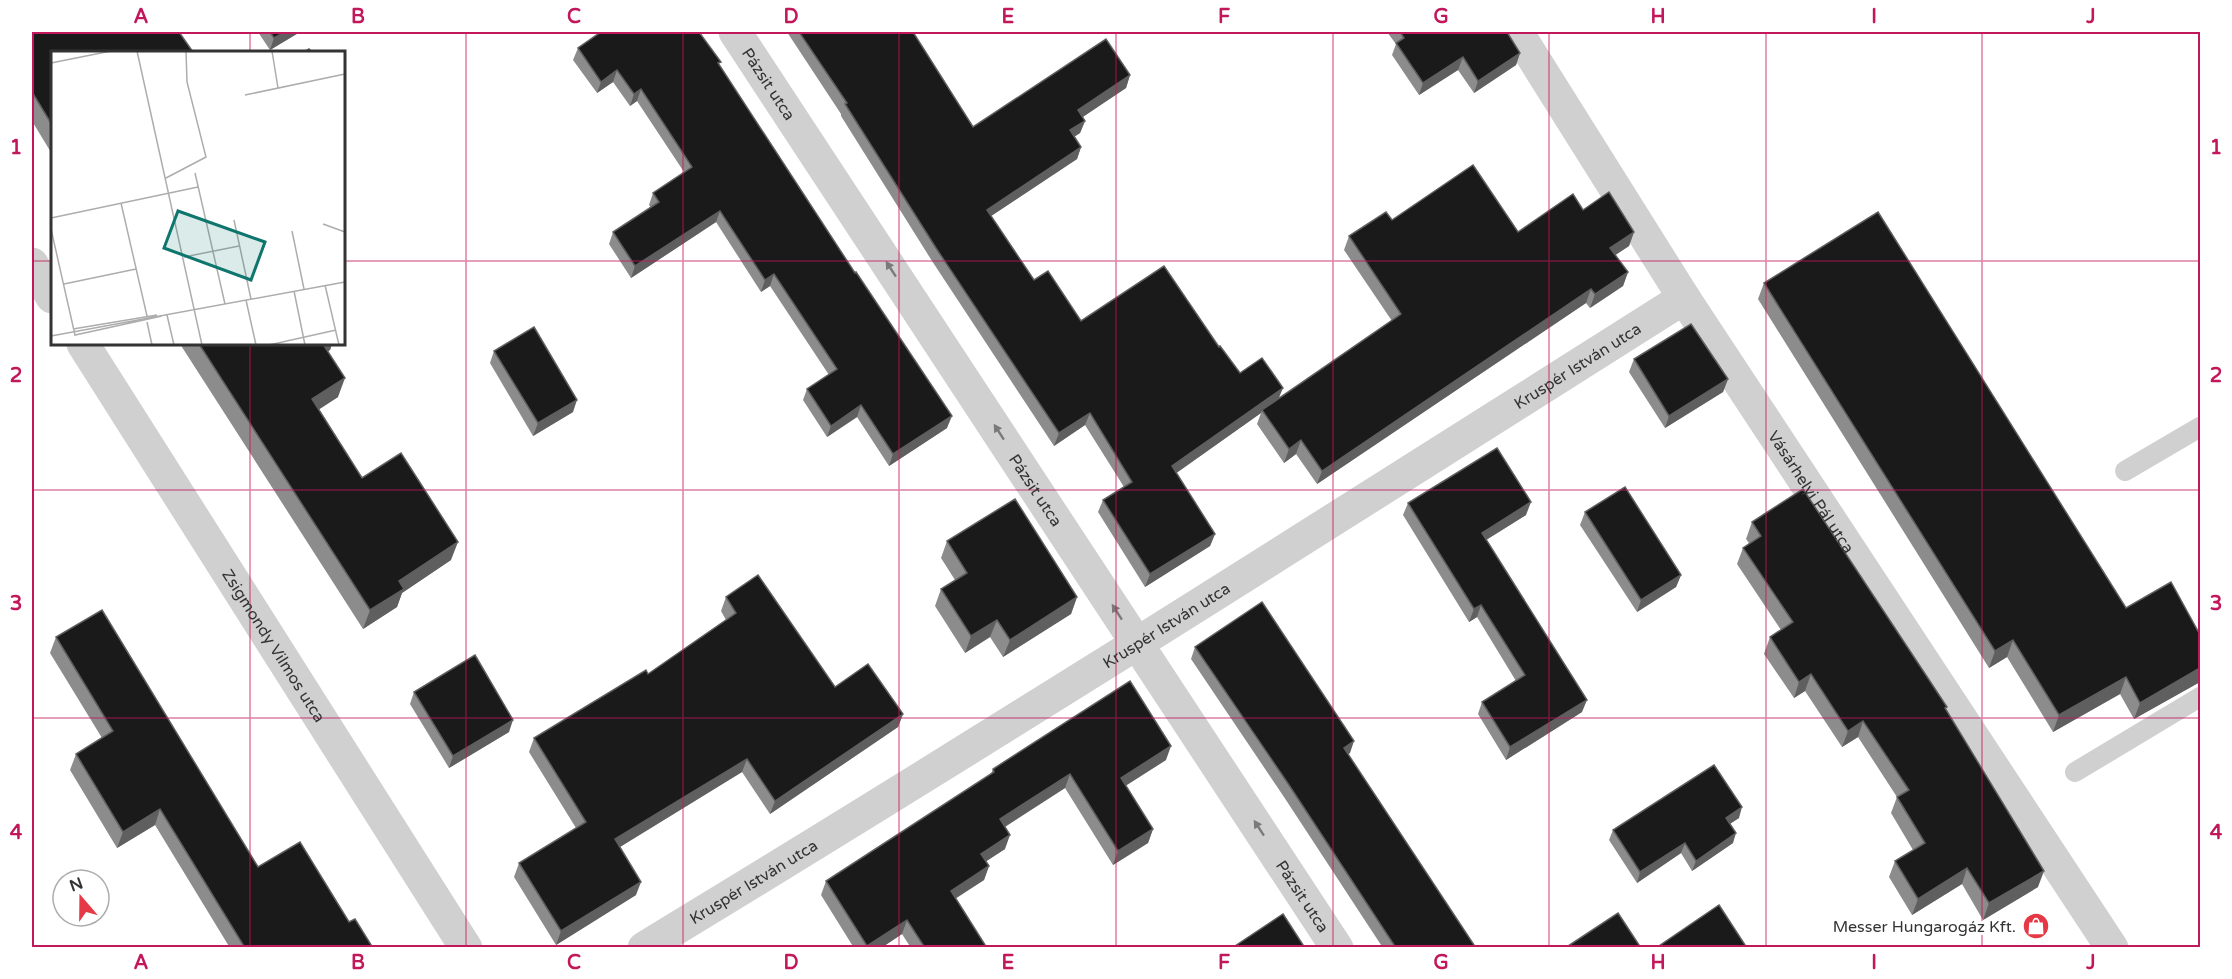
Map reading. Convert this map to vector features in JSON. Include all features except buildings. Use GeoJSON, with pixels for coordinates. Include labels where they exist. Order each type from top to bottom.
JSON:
{"type":"FeatureCollection","features":[{"type":"Feature","properties":{"kind":"street","name":"Pázsit utca"},"geometry":{"type":"LineString","coordinates":[[735,32],[1336,948]]}},
{"type":"Feature","properties":{"kind":"street","name":"Vásárhelyi Pál utca"},"geometry":{"type":"LineString","coordinates":[[1517,32],[1684,298],[2112,948]]}},
{"type":"Feature","properties":{"kind":"street"},"geometry":{"type":"LineString","coordinates":[[32,264],[51,295]]}},
{"type":"Feature","properties":{"kind":"street","name":"Kruspér István utca"},"geometry":{"type":"LineString","coordinates":[[644,948],[1137,643],[1684,298]]}},
{"type":"Feature","properties":{"kind":"street","name":"Zsigmondy Vilmos utca"},"geometry":{"type":"LineString","coordinates":[[84,345],[466,948]]}},
{"type":"Feature","properties":{"kind":"lane"},"geometry":{"type":"LineString","coordinates":[[2125,471],[2200,427]]}},
{"type":"Feature","properties":{"kind":"lane"},"geometry":{"type":"LineString","coordinates":[[2075,772],[2200,697]]}},
{"type":"Feature","properties":{"kind":"place","name":"Messer Hungarogáz Kft."},"geometry":{"type":"Point","coordinates":[2036,926]}}]}
